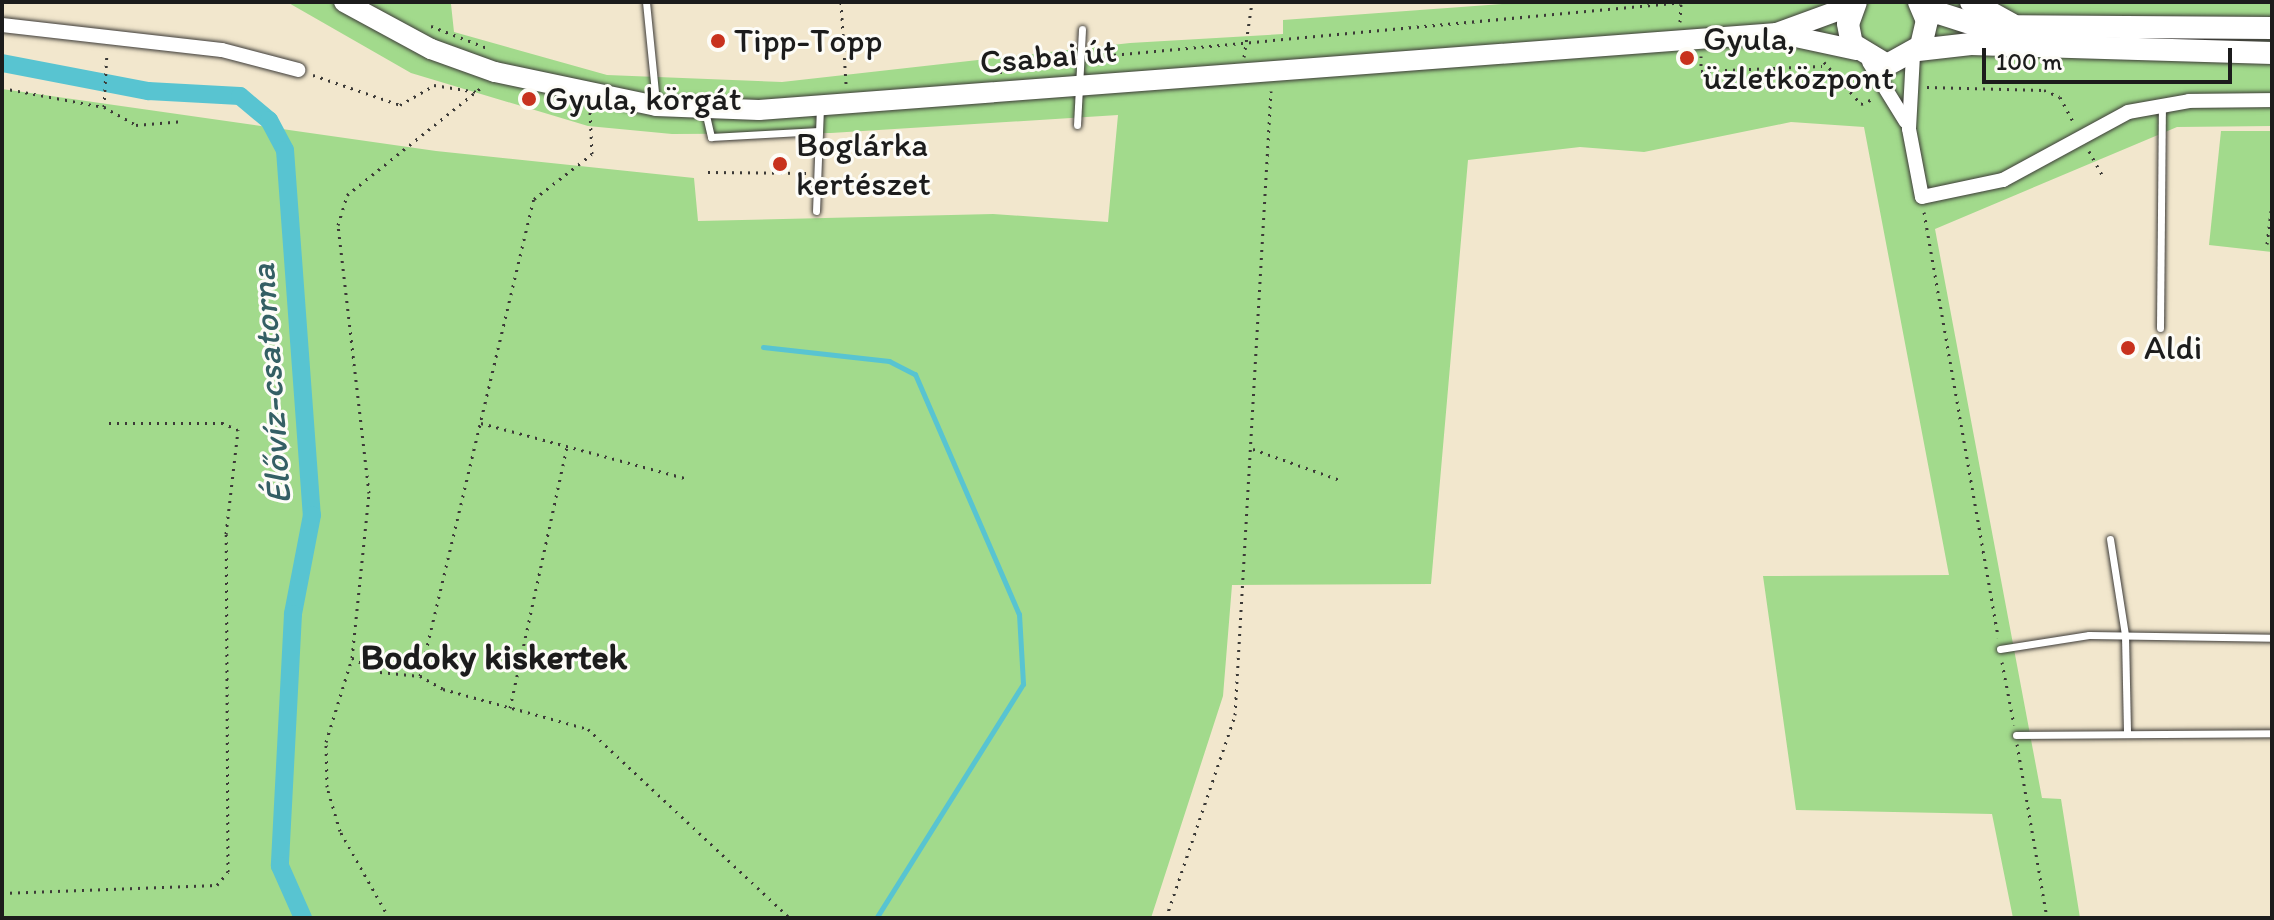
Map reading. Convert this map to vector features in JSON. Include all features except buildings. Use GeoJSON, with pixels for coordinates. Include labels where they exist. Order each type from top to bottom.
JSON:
{"type":"FeatureCollection","features":[{"type":"Feature","properties":{"kind":"main road"},"geometry":{"type":"LineString","coordinates":[[1971,2],[2015,26]]}},
{"type":"Feature","properties":{"kind":"main road"},"geometry":{"type":"LineString","coordinates":[[1854,3],[1848,24],[1861,54],[1887,65],[1916,53],[1971,44],[2272,53]]}},
{"type":"Feature","properties":{"kind":"main road"},"geometry":{"type":"LineString","coordinates":[[1921,5],[1979,26],[2272,28]]}},
{"type":"Feature","properties":{"kind":"main road"},"geometry":{"type":"LineString","coordinates":[[1916,53],[1927,27],[1921,5]]}},
{"type":"Feature","properties":{"kind":"street","name":"Csabai út"},"geometry":{"type":"LineString","coordinates":[[344,2],[431,49],[497,62],[589,96],[656,106],[704,109],[820,109],[1078,85],[1777,33],[1825,42],[1861,54]]}},
{"type":"Feature","properties":{"kind":"street","name":"Csabai út"},"geometry":{"type":"LineString","coordinates":[[1777,33],[1854,3]]}},
{"type":"Feature","properties":{"kind":"street"},"geometry":{"type":"LineString","coordinates":[[2,25],[222,50],[298,70]]}},
{"type":"Feature","properties":{"kind":"street"},"geometry":{"type":"LineString","coordinates":[[1916,53],[1908,87],[1909,129],[1922,197],[1981,189],[2083,139],[2128,112],[2162,105],[2272,100]]}},
{"type":"Feature","properties":{"kind":"street"},"geometry":{"type":"LineString","coordinates":[[1861,54],[1892,92],[1909,129]]}},
{"type":"Feature","properties":{"kind":"lane"},"geometry":{"type":"LineString","coordinates":[[646,2],[656,106]]}},
{"type":"Feature","properties":{"kind":"lane"},"geometry":{"type":"LineString","coordinates":[[1077,125],[1082,29]]}},
{"type":"Feature","properties":{"kind":"lane"},"geometry":{"type":"LineString","coordinates":[[2160,328],[2162,105]]}},
{"type":"Feature","properties":{"kind":"lane"},"geometry":{"type":"LineString","coordinates":[[704,109],[711,137],[819,131]]}},
{"type":"Feature","properties":{"kind":"lane"},"geometry":{"type":"LineString","coordinates":[[816,211],[820,109]]}},
{"type":"Feature","properties":{"kind":"lane"},"geometry":{"type":"LineString","coordinates":[[2110,539],[2125,635],[2127,734]]}},
{"type":"Feature","properties":{"kind":"lane"},"geometry":{"type":"LineString","coordinates":[[2000,649],[2125,635],[2272,638]]}},
{"type":"Feature","properties":{"kind":"lane"},"geometry":{"type":"LineString","coordinates":[[2016,735],[2272,733]]}},
{"type":"Feature","properties":{"kind":"path"},"geometry":{"type":"LineString","coordinates":[[841,2],[847,70]]}},
{"type":"Feature","properties":{"kind":"path"},"geometry":{"type":"LineString","coordinates":[[1243,73],[1252,2]]}},
{"type":"Feature","properties":{"kind":"path"},"geometry":{"type":"LineString","coordinates":[[985,75],[1080,59],[1682,2],[1680,23]]}},
{"type":"Feature","properties":{"kind":"path"},"geometry":{"type":"LineString","coordinates":[[389,918],[340,831],[327,787],[326,742],[352,658],[369,493],[338,225],[347,195],[479,92],[497,62],[420,21]]}},
{"type":"Feature","properties":{"kind":"path"},"geometry":{"type":"LineString","coordinates":[[1822,66],[1825,42]]}},
{"type":"Feature","properties":{"kind":"path"},"geometry":{"type":"LineString","coordinates":[[1701,56],[1701,71],[1822,66],[1861,104],[1892,92]]}},
{"type":"Feature","properties":{"kind":"path"},"geometry":{"type":"LineString","coordinates":[[104,107],[107,67]]}},
{"type":"Feature","properties":{"kind":"path"},"geometry":{"type":"LineString","coordinates":[[298,70],[400,105],[434,85],[479,92]]}},
{"type":"Feature","properties":{"kind":"path"},"geometry":{"type":"LineString","coordinates":[[1166,918],[1235,715],[1253,449],[1272,71]]}},
{"type":"Feature","properties":{"kind":"path"},"geometry":{"type":"LineString","coordinates":[[831,89],[860,87]]}},
{"type":"Feature","properties":{"kind":"path"},"geometry":{"type":"LineString","coordinates":[[1908,87],[2044,90],[2060,97],[2103,176]]}},
{"type":"Feature","properties":{"kind":"path"},"geometry":{"type":"LineString","coordinates":[[2,88],[104,107],[136,125],[184,121]]}},
{"type":"Feature","properties":{"kind":"path"},"geometry":{"type":"LineString","coordinates":[[420,676],[534,199],[592,154],[589,96]]}},
{"type":"Feature","properties":{"kind":"path"},"geometry":{"type":"LineString","coordinates":[[708,172],[817,173]]}},
{"type":"Feature","properties":{"kind":"path"},"geometry":{"type":"LineString","coordinates":[[1922,197],[2047,918]]}},
{"type":"Feature","properties":{"kind":"path"},"geometry":{"type":"LineString","coordinates":[[2267,244],[2272,206]]}},
{"type":"Feature","properties":{"kind":"path"},"geometry":{"type":"LineString","coordinates":[[2,893],[217,885],[228,872],[226,534],[238,430],[223,423],[109,423]]}},
{"type":"Feature","properties":{"kind":"path"},"geometry":{"type":"LineString","coordinates":[[481,423],[568,443],[685,478]]}},
{"type":"Feature","properties":{"kind":"path"},"geometry":{"type":"LineString","coordinates":[[510,708],[568,443]]}},
{"type":"Feature","properties":{"kind":"path"},"geometry":{"type":"LineString","coordinates":[[1253,449],[1340,480]]}},
{"type":"Feature","properties":{"kind":"path"},"geometry":{"type":"LineString","coordinates":[[352,658],[380,672],[420,676],[510,708],[588,729],[790,918]]}},
{"type":"Feature","properties":{"kind":"green space"},"geometry":{"type":"Polygon","coordinates":[[[287,2],[451,4],[454,32],[607,75],[782,82],[1130,43],[1283,34],[1283,20],[1531,2],[2272,2],[2272,126],[2177,127],[1935,229],[2042,798],[2061,799],[2080,918],[2013,918],[1992,814],[1796,810],[1763,576],[1949,575],[1864,127],[1791,122],[1644,152],[1580,147],[1468,160],[1431,584],[1232,585],[1223,696],[1151,918],[2,918],[2,89],[436,151],[694,178],[698,221],[993,214],[1108,222],[1118,115],[831,133],[672,134],[588,126],[411,73],[287,2]]]}},
{"type":"Feature","properties":{"kind":"green space"},"geometry":{"type":"Polygon","coordinates":[[[2221,131],[2272,131],[2272,252],[2209,245],[2221,131]]]}},
{"type":"Feature","properties":{"kind":"waterway","name":"Élővíz-csatorna"},"geometry":{"type":"LineString","coordinates":[[2,63],[148,91],[240,96],[269,120],[285,150],[312,515],[293,614],[280,866],[303,918]]}},
{"type":"Feature","properties":{"kind":"waterway"},"geometry":{"type":"LineString","coordinates":[[763,347],[889,361],[915,374],[1019,614],[1023,684],[876,918]]}},
{"type":"Feature","properties":{"kind":"place","name":"Tipp-Topp"},"geometry":{"type":"Point","coordinates":[718,41]}},
{"type":"Feature","properties":{"kind":"place","name":"Gyula, üzletközpont"},"geometry":{"type":"Point","coordinates":[1687,58]}},
{"type":"Feature","properties":{"kind":"place","name":"Gyula, körgát"},"geometry":{"type":"Point","coordinates":[529,99]}},
{"type":"Feature","properties":{"kind":"place","name":"Boglárka kertészet"},"geometry":{"type":"Point","coordinates":[780,164]}},
{"type":"Feature","properties":{"kind":"place","name":"Aldi"},"geometry":{"type":"Point","coordinates":[2128,348]}},
{"type":"Feature","properties":{"kind":"district","name":"Bodoky kiskertek"},"geometry":{"type":"Point","coordinates":[494,657]}}]}
